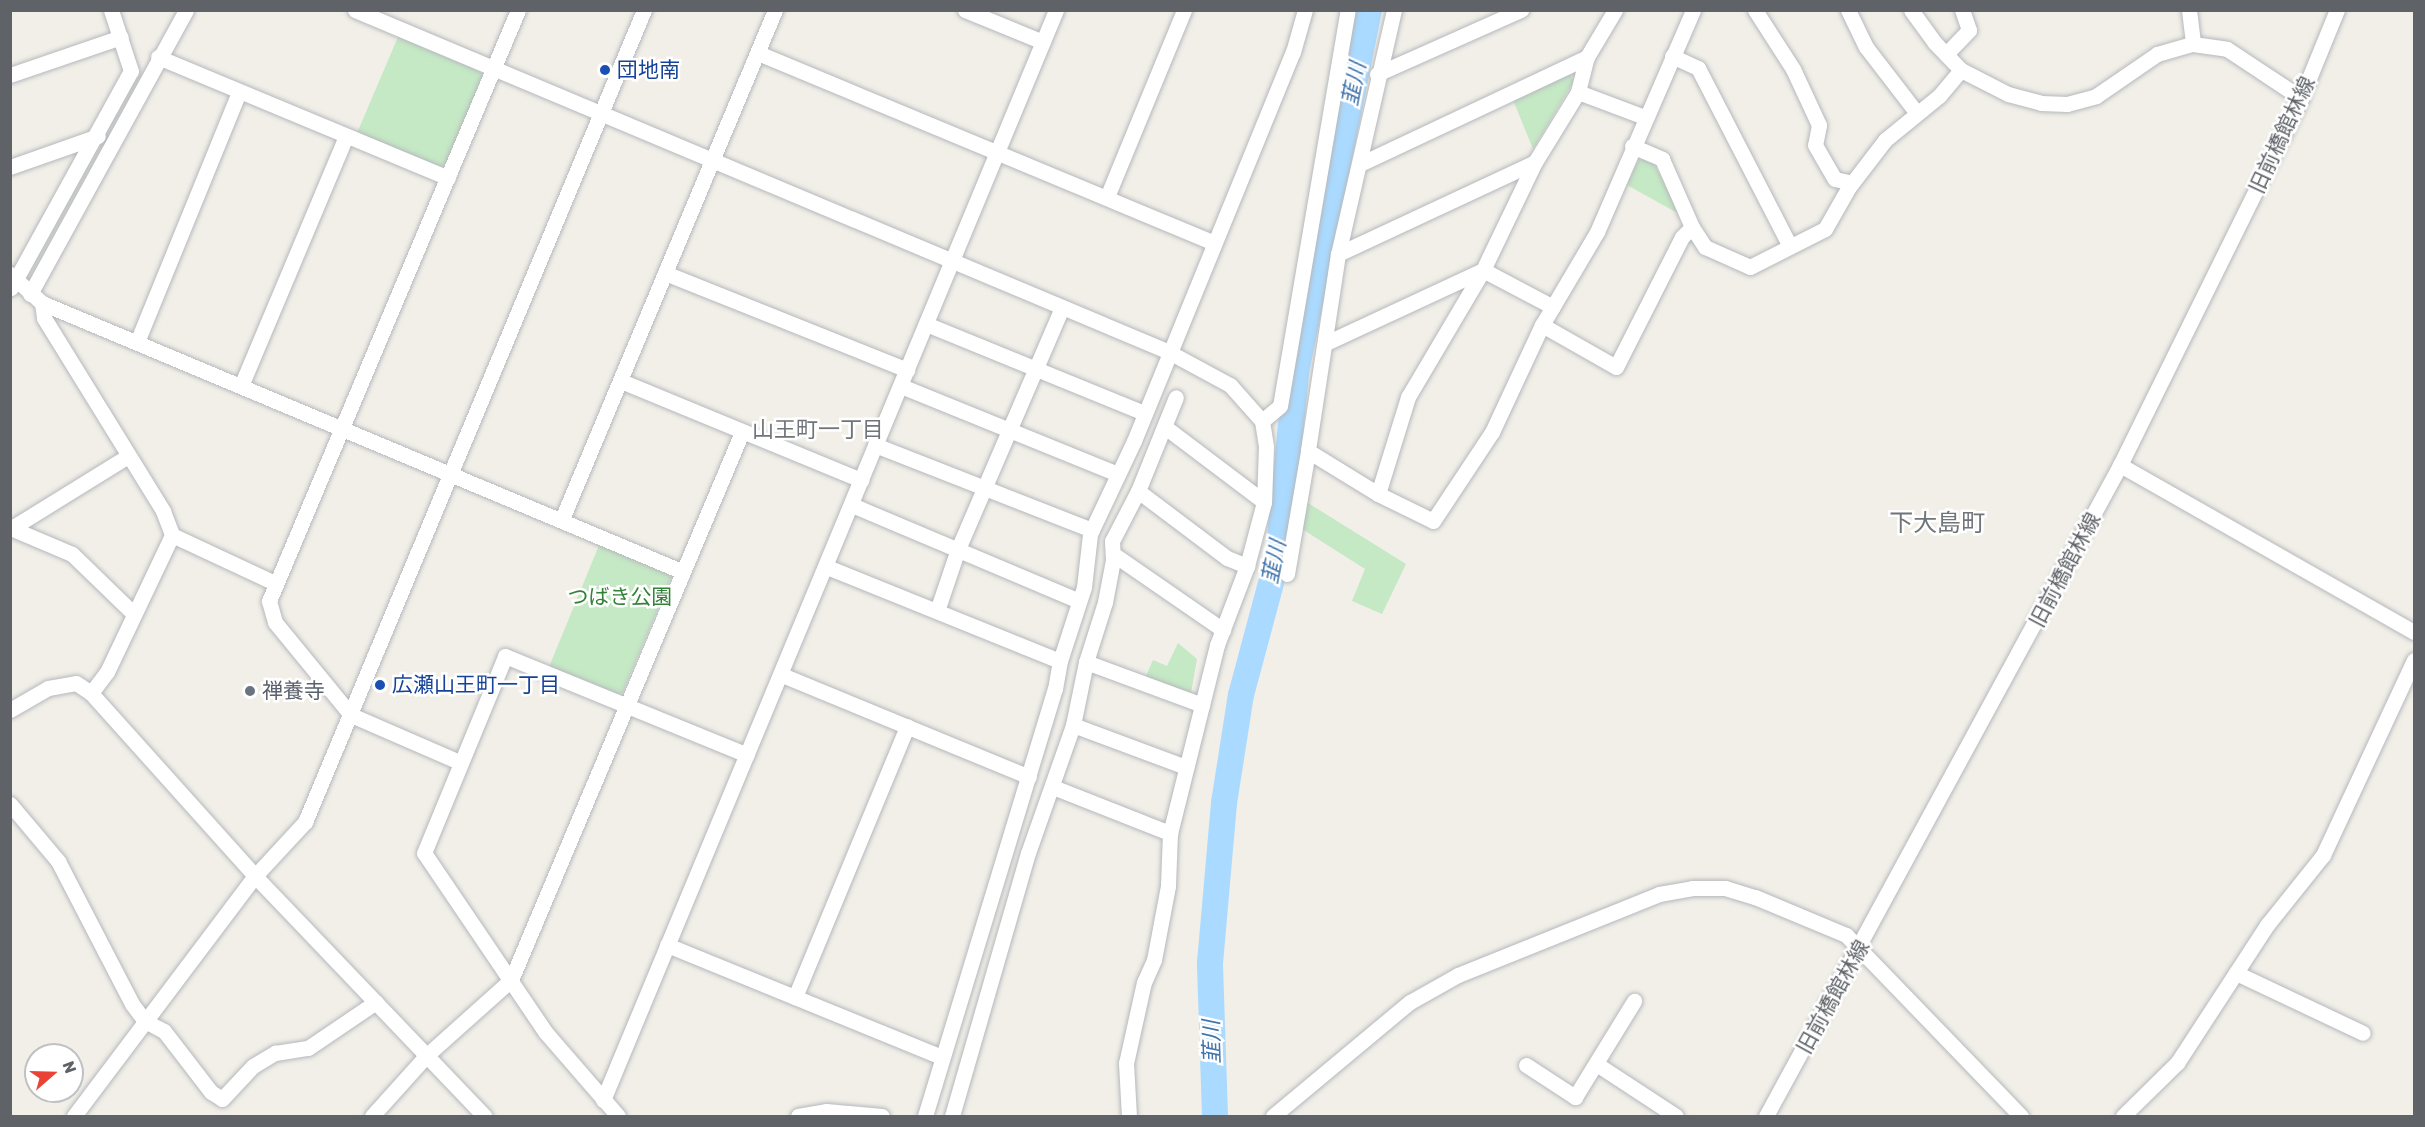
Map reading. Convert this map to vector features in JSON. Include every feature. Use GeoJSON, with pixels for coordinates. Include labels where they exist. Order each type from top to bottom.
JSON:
{"type":"FeatureCollection","features":[{"type":"Feature","properties":{"kind":"street"},"geometry":{"type":"LineString","coordinates":[[111,10],[132,67],[98,136],[12,281],[36,298],[137,342],[450,476],[562,519],[681,571]]}},
{"type":"Feature","properties":{"kind":"street"},"geometry":{"type":"LineString","coordinates":[[91,693],[107,672],[171,535],[163,511],[44,318],[36,298],[158,57],[186,10]]}},
{"type":"Feature","properties":{"kind":"street"},"geometry":{"type":"LineString","coordinates":[[355,10],[711,157],[1167,351],[1230,385],[1262,421],[1266,446],[1263,502],[1247,566],[1223,630],[1170,833],[1168,886],[1158,939],[1126,1063],[1129,1116]]}},
{"type":"Feature","properties":{"kind":"street"},"geometry":{"type":"LineString","coordinates":[[459,762],[351,715],[269,612],[275,583],[343,429],[518,10]]}},
{"type":"Feature","properties":{"kind":"street"},"geometry":{"type":"LineString","coordinates":[[74,1116],[255,876],[304,822],[351,715],[644,10]]}},
{"type":"Feature","properties":{"kind":"street"},"geometry":{"type":"LineString","coordinates":[[562,519],[621,381],[711,157],[775,10]]}},
{"type":"Feature","properties":{"kind":"street"},"geometry":{"type":"LineString","coordinates":[[965,10],[1043,42]]}},
{"type":"Feature","properties":{"kind":"street"},"geometry":{"type":"LineString","coordinates":[[603,1100],[782,675],[1056,10]]}},
{"type":"Feature","properties":{"kind":"street"},"geometry":{"type":"LineString","coordinates":[[1107,197],[1184,10]]}},
{"type":"Feature","properties":{"kind":"street"},"geometry":{"type":"LineString","coordinates":[[925,1116],[1029,777],[1060,661],[1079,601],[1092,530],[1144,413],[1167,351],[1293,52],[1305,10]]}},
{"type":"Feature","properties":{"kind":"street"},"geometry":{"type":"LineString","coordinates":[[1262,421],[1280,406],[1348,10]]}},
{"type":"Feature","properties":{"kind":"street"},"geometry":{"type":"LineString","coordinates":[[1287,574],[1326,343],[1338,254],[1360,164],[1377,74],[1394,10]]}},
{"type":"Feature","properties":{"kind":"street"},"geometry":{"type":"LineString","coordinates":[[1377,74],[1521,10]]}},
{"type":"Feature","properties":{"kind":"street"},"geometry":{"type":"LineString","coordinates":[[1378,494],[1408,397],[1484,270],[1535,162],[1578,92],[1587,57],[1615,10]]}},
{"type":"Feature","properties":{"kind":"street"},"geometry":{"type":"LineString","coordinates":[[1308,451],[1378,494],[1433,521],[1492,432],[1542,325],[1597,232],[1644,117],[1693,10]]}},
{"type":"Feature","properties":{"kind":"street"},"geometry":{"type":"LineString","coordinates":[[1755,10],[1793,69],[1819,125],[1815,145],[1835,179],[1852,183]]}},
{"type":"Feature","properties":{"kind":"street"},"geometry":{"type":"LineString","coordinates":[[1848,10],[1866,47],[1916,112]]}},
{"type":"Feature","properties":{"kind":"street"},"geometry":{"type":"LineString","coordinates":[[1911,10],[1961,70],[2008,94],[2041,103],[2067,104],[2096,96],[2157,54],[2193,44],[2227,49],[2301,98]]}},
{"type":"Feature","properties":{"kind":"street"},"geometry":{"type":"LineString","coordinates":[[1946,54],[1969,30],[1962,10]]}},
{"type":"Feature","properties":{"kind":"street"},"geometry":{"type":"LineString","coordinates":[[2189,10],[2193,44]]}},
{"type":"Feature","properties":{"kind":"street","name":"旧前橋館林線"},"geometry":{"type":"LineString","coordinates":[[1766,1116],[1859,950],[2120,465],[2301,98],[2337,10]]}},
{"type":"Feature","properties":{"kind":"street"},"geometry":{"type":"LineString","coordinates":[[10,75],[121,37]]}},
{"type":"Feature","properties":{"kind":"street"},"geometry":{"type":"LineString","coordinates":[[758,53],[999,151],[1213,242]]}},
{"type":"Feature","properties":{"kind":"street"},"geometry":{"type":"LineString","coordinates":[[1672,56],[1698,68],[1790,246]]}},
{"type":"Feature","properties":{"kind":"street"},"geometry":{"type":"LineString","coordinates":[[158,57],[448,178]]}},
{"type":"Feature","properties":{"kind":"street"},"geometry":{"type":"LineString","coordinates":[[1360,164],[1587,57]]}},
{"type":"Feature","properties":{"kind":"street"},"geometry":{"type":"LineString","coordinates":[[1632,146],[1662,159],[1692,227],[1705,247],[1750,267],[1825,229],[1852,183],[1885,140],[1916,112],[1939,96],[1961,70]]}},
{"type":"Feature","properties":{"kind":"street"},"geometry":{"type":"LineString","coordinates":[[137,342],[239,92]]}},
{"type":"Feature","properties":{"kind":"street"},"geometry":{"type":"LineString","coordinates":[[1578,92],[1644,117]]}},
{"type":"Feature","properties":{"kind":"street"},"geometry":{"type":"LineString","coordinates":[[10,167],[98,136]]}},
{"type":"Feature","properties":{"kind":"street"},"geometry":{"type":"LineString","coordinates":[[242,386],[346,136]]}},
{"type":"Feature","properties":{"kind":"street"},"geometry":{"type":"LineString","coordinates":[[1338,254],[1535,162]]}},
{"type":"Feature","properties":{"kind":"street"},"geometry":{"type":"LineString","coordinates":[[1542,325],[1616,367],[1682,237],[1692,227]]}},
{"type":"Feature","properties":{"kind":"street"},"geometry":{"type":"LineString","coordinates":[[1484,270],[1553,306]]}},
{"type":"Feature","properties":{"kind":"street"},"geometry":{"type":"LineString","coordinates":[[1326,343],[1484,270]]}},
{"type":"Feature","properties":{"kind":"street"},"geometry":{"type":"LineString","coordinates":[[665,273],[907,370]]}},
{"type":"Feature","properties":{"kind":"street"},"geometry":{"type":"LineString","coordinates":[[937,611],[958,549],[1062,307]]}},
{"type":"Feature","properties":{"kind":"street"},"geometry":{"type":"LineString","coordinates":[[927,324],[1144,413]]}},
{"type":"Feature","properties":{"kind":"street"},"geometry":{"type":"LineString","coordinates":[[621,381],[861,480]]}},
{"type":"Feature","properties":{"kind":"street"},"geometry":{"type":"LineString","coordinates":[[901,386],[1118,474]]}},
{"type":"Feature","properties":{"kind":"street"},"geometry":{"type":"LineString","coordinates":[[952,1116],[1028,853],[1073,725],[1086,662],[1105,602],[1113,555],[1112,541],[1138,491],[1176,397]]}},
{"type":"Feature","properties":{"kind":"street"},"geometry":{"type":"LineString","coordinates":[[1165,427],[1263,502]]}},
{"type":"Feature","properties":{"kind":"street"},"geometry":{"type":"LineString","coordinates":[[372,1116],[427,1055],[511,980],[681,571],[742,432]]}},
{"type":"Feature","properties":{"kind":"street"},"geometry":{"type":"LineString","coordinates":[[875,445],[984,491],[1092,530]]}},
{"type":"Feature","properties":{"kind":"street"},"geometry":{"type":"LineString","coordinates":[[12,529],[129,456]]}},
{"type":"Feature","properties":{"kind":"street"},"geometry":{"type":"LineString","coordinates":[[2120,465],[2415,632]]}},
{"type":"Feature","properties":{"kind":"street"},"geometry":{"type":"LineString","coordinates":[[1138,491],[1227,558],[1247,566]]}},
{"type":"Feature","properties":{"kind":"street"},"geometry":{"type":"LineString","coordinates":[[852,505],[1079,601]]}},
{"type":"Feature","properties":{"kind":"street"},"geometry":{"type":"LineString","coordinates":[[12,529],[72,554],[134,614]]}},
{"type":"Feature","properties":{"kind":"street"},"geometry":{"type":"LineString","coordinates":[[171,535],[275,583]]}},
{"type":"Feature","properties":{"kind":"street"},"geometry":{"type":"LineString","coordinates":[[1113,555],[1223,630]]}},
{"type":"Feature","properties":{"kind":"street"},"geometry":{"type":"LineString","coordinates":[[826,567],[1060,661]]}},
{"type":"Feature","properties":{"kind":"street"},"geometry":{"type":"LineString","coordinates":[[618,1116],[546,1033],[424,853],[459,762],[505,656],[624,707],[747,755]]}},
{"type":"Feature","properties":{"kind":"street"},"geometry":{"type":"LineString","coordinates":[[2123,1116],[2177,1063],[2236,973],[2323,855],[2415,660]]}},
{"type":"Feature","properties":{"kind":"street"},"geometry":{"type":"LineString","coordinates":[[1086,662],[1202,705]]}},
{"type":"Feature","properties":{"kind":"street"},"geometry":{"type":"LineString","coordinates":[[782,675],[1029,777]]}},
{"type":"Feature","properties":{"kind":"street"},"geometry":{"type":"LineString","coordinates":[[10,710],[48,688],[76,683],[91,693],[255,876],[484,1116]]}},
{"type":"Feature","properties":{"kind":"street"},"geometry":{"type":"LineString","coordinates":[[1073,725],[1186,767]]}},
{"type":"Feature","properties":{"kind":"street"},"geometry":{"type":"LineString","coordinates":[[795,997],[907,726]]}},
{"type":"Feature","properties":{"kind":"street"},"geometry":{"type":"LineString","coordinates":[[1053,787],[1170,833]]}},
{"type":"Feature","properties":{"kind":"street"},"geometry":{"type":"LineString","coordinates":[[10,804],[58,861],[132,1004],[145,1021],[164,1031],[211,1092],[222,1099],[253,1066],[275,1053],[308,1048],[376,1002]]}},
{"type":"Feature","properties":{"kind":"street"},"geometry":{"type":"LineString","coordinates":[[1274,1116],[1410,1002],[1458,975],[1659,894],[1692,888],[1725,888],[1846,935],[2021,1116]]}},
{"type":"Feature","properties":{"kind":"street"},"geometry":{"type":"LineString","coordinates":[[668,945],[942,1057]]}},
{"type":"Feature","properties":{"kind":"street"},"geometry":{"type":"LineString","coordinates":[[2236,973],[2363,1033]]}},
{"type":"Feature","properties":{"kind":"street"},"geometry":{"type":"LineString","coordinates":[[1526,1065],[1575,1097],[1598,1065],[1634,1001]]}},
{"type":"Feature","properties":{"kind":"street"},"geometry":{"type":"LineString","coordinates":[[1598,1065],[1676,1116]]}},
{"type":"Feature","properties":{"kind":"street"},"geometry":{"type":"LineString","coordinates":[[798,1116],[826,1111],[882,1116]]}},
{"type":"Feature","properties":{"kind":"green space"},"geometry":{"type":"Polygon","coordinates":[[[398,37],[480,71],[483,78],[447,162],[438,168],[357,133],[398,37]]]}},
{"type":"Feature","properties":{"kind":"green space"},"geometry":{"type":"Polygon","coordinates":[[[1568,72],[1574,81],[1533,149],[1513,100],[1568,72]]]}},
{"type":"Feature","properties":{"kind":"green space"},"geometry":{"type":"Polygon","coordinates":[[[1644,158],[1654,164],[1681,215],[1627,185],[1638,161],[1644,158]]]}},
{"type":"Feature","properties":{"kind":"green space"},"geometry":{"type":"Polygon","coordinates":[[[1308,503],[1406,564],[1382,614],[1352,601],[1365,569],[1302,529],[1308,503]]]}},
{"type":"Feature","properties":{"kind":"green space","name":"つばき公園"},"geometry":{"type":"Polygon","coordinates":[[[600,543],[669,572],[671,578],[623,692],[614,696],[549,667],[600,543]]]}},
{"type":"Feature","properties":{"kind":"green space"},"geometry":{"type":"Polygon","coordinates":[[[1178,643],[1197,659],[1191,693],[1145,678],[1153,660],[1167,666],[1178,643]]]}},
{"type":"Feature","properties":{"kind":"waterway","name":"韮川"},"geometry":{"type":"LineString","coordinates":[[1215,1116],[1210,963],[1224,803],[1241,695],[1278,557],[1296,372],[1369,10]]}},
{"type":"Feature","properties":{"kind":"place","name":"団地南"},"geometry":{"type":"Point","coordinates":[605,70]}},
{"type":"Feature","properties":{"kind":"place","name":"広瀬山王町一丁目"},"geometry":{"type":"Point","coordinates":[380,685]}},
{"type":"Feature","properties":{"kind":"place","name":"禅養寺"},"geometry":{"type":"Point","coordinates":[250,691]}},
{"type":"Feature","properties":{"kind":"district","name":"山王町一丁目"},"geometry":{"type":"Point","coordinates":[818,430]}},
{"type":"Feature","properties":{"kind":"district","name":"下大島町"},"geometry":{"type":"Point","coordinates":[1937,524]}}]}
